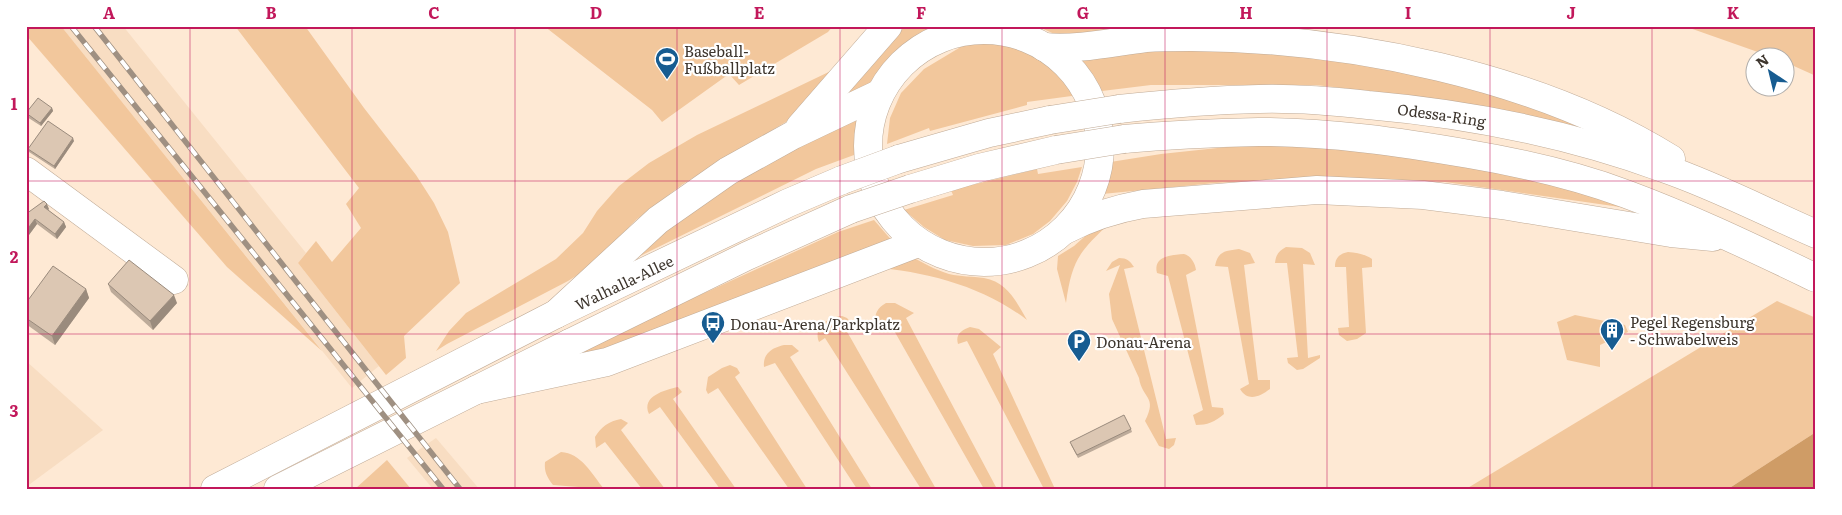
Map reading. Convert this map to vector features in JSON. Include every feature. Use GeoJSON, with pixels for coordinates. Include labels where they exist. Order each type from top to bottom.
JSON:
{"type":"FeatureCollection","features":[{"type":"Feature","properties":{"kind":"main road"},"geometry":{"type":"LineString","coordinates":[[793,135],[888,26]]}},
{"type":"Feature","properties":{"kind":"main road"},"geometry":{"type":"LineString","coordinates":[[1111,26],[1147,38]]}},
{"type":"Feature","properties":{"kind":"main road"},"geometry":{"type":"LineString","coordinates":[[1281,26],[1321,45]]}},
{"type":"Feature","properties":{"kind":"main road"},"geometry":{"type":"LineString","coordinates":[[1721,190],[1638,139],[1546,99],[1467,75],[1419,63],[1321,45],[1232,38],[1147,38],[1070,49],[1030,37],[996,31],[959,29],[926,45],[899,66],[879,94],[869,126],[868,160],[876,192],[894,221],[918,244],[948,258],[981,263],[1014,259],[1046,245],[1065,230],[1088,218],[1136,205],[1317,190],[1423,195],[1502,204],[1671,233],[1732,238],[1816,278]]}},
{"type":"Feature","properties":{"kind":"main road"},"geometry":{"type":"LineString","coordinates":[[1030,37],[1068,66],[1086,90],[1097,118],[1100,148],[1096,178],[1084,206],[1065,230]]}},
{"type":"Feature","properties":{"kind":"main road"},"geometry":{"type":"LineString","coordinates":[[556,314],[658,220],[728,171],[793,135],[879,94]]}},
{"type":"Feature","properties":{"kind":"main road","name":"Odessa-Ring"},"geometry":{"type":"LineString","coordinates":[[1050,120],[1119,109],[1178,103],[1260,99],[1320,100],[1428,110],[1500,122],[1570,138],[1662,167],[1721,190],[1816,234]]}},
{"type":"Feature","properties":{"kind":"main road","name":"Walhalla-Allee"},"geometry":{"type":"LineString","coordinates":[[216,489],[556,314],[788,203],[899,159],[989,133],[1050,120]]}},
{"type":"Feature","properties":{"kind":"main road","name":"Walhalla-Allee"},"geometry":{"type":"LineString","coordinates":[[278,489],[747,256],[851,209],[910,188],[979,168],[1056,150],[1124,139],[1183,134],[1261,132],[1314,134],[1411,144],[1497,159],[1570,176],[1625,193],[1696,221],[1732,238]]}},
{"type":"Feature","properties":{"kind":"main road"},"geometry":{"type":"LineString","coordinates":[[26,171],[174,280]]}},
{"type":"Feature","properties":{"kind":"main road"},"geometry":{"type":"LineString","coordinates":[[476,390],[607,362],[918,244]]}},
{"type":"Feature","properties":{"kind":"shaded area"},"geometry":{"type":"Polygon","coordinates":[[[26,26],[61,26],[322,351],[227,267],[26,35],[26,26]]]}},
{"type":"Feature","properties":{"kind":"shaded area"},"geometry":{"type":"Polygon","coordinates":[[[61,26],[123,26],[306,253],[298,263],[379,366],[352,388],[61,26]]]}},
{"type":"Feature","properties":{"kind":"shaded area"},"geometry":{"type":"Polygon","coordinates":[[[235,26],[305,26],[364,108],[416,175],[434,203],[448,232],[460,283],[404,336],[406,358],[386,375],[298,263],[316,241],[332,262],[361,228],[346,204],[359,188],[235,26]]]}},
{"type":"Feature","properties":{"kind":"shaded area","name":"Baseball- Fußballplatz"},"geometry":{"type":"Polygon","coordinates":[[[544,26],[833,26],[828,32],[739,85],[729,74],[662,122],[652,110],[544,26]]]}},
{"type":"Feature","properties":{"kind":"shaded area"},"geometry":{"type":"Polygon","coordinates":[[[896,26],[936,26],[910,40],[893,55],[877,73],[867,90],[812,120],[896,26]]]}},
{"type":"Feature","properties":{"kind":"shaded area"},"geometry":{"type":"Polygon","coordinates":[[[1037,26],[1100,26],[1112,33],[1063,38],[1037,26]]]}},
{"type":"Feature","properties":{"kind":"shaded area"},"geometry":{"type":"Polygon","coordinates":[[[1684,26],[1816,26],[1816,76],[1794,66],[1794,48],[1746,48],[1684,26]]]}},
{"type":"Feature","properties":{"kind":"shaded area"},"geometry":{"type":"Polygon","coordinates":[[[988,35],[1017,42],[1041,53],[1061,70],[1079,95],[1027,102],[1027,105],[930,131],[929,128],[887,144],[890,118],[901,93],[924,69],[959,48],[972,37],[988,35]]]}},
{"type":"Feature","properties":{"kind":"shaded area"},"geometry":{"type":"Polygon","coordinates":[[[1163,46],[1316,54],[1488,90],[1628,145],[1428,98],[1316,85],[1151,85],[1102,91],[1091,72],[1076,55],[1163,46]]]}},
{"type":"Feature","properties":{"kind":"shaded area"},"geometry":{"type":"Polygon","coordinates":[[[837,68],[789,120],[683,184],[637,219],[587,269],[436,351],[449,331],[466,313],[556,259],[583,233],[597,211],[619,186],[649,163],[697,135],[837,68]]]}},
{"type":"Feature","properties":{"kind":"shaded area"},"geometry":{"type":"Polygon","coordinates":[[[859,114],[854,155],[816,169],[626,263],[658,236],[730,185],[859,114]]]}},
{"type":"Feature","properties":{"kind":"shaded area"},"geometry":{"type":"Polygon","coordinates":[[[1255,144],[1346,148],[1498,170],[1641,210],[1445,182],[1330,177],[1215,183],[1092,195],[1104,163],[1161,154],[1255,144]]]}},
{"type":"Feature","properties":{"kind":"shaded area"},"geometry":{"type":"Polygon","coordinates":[[[1082,167],[1067,201],[1050,221],[1033,234],[1006,245],[973,246],[945,240],[924,227],[904,210],[953,195],[951,190],[1037,169],[1038,174],[1082,167]]]}},
{"type":"Feature","properties":{"kind":"shaded area"},"geometry":{"type":"Polygon","coordinates":[[[874,220],[894,243],[581,357],[564,357],[838,232],[874,220]]]}},
{"type":"Feature","properties":{"kind":"shaded area"},"geometry":{"type":"Polygon","coordinates":[[[1111,222],[1079,257],[1071,276],[1066,303],[1057,269],[1058,256],[1074,246],[1091,231],[1111,222]]]}},
{"type":"Feature","properties":{"kind":"shaded area"},"geometry":{"type":"Polygon","coordinates":[[[1286,247],[1302,248],[1310,253],[1315,265],[1303,264],[1308,358],[1320,355],[1320,358],[1303,369],[1297,370],[1288,363],[1287,358],[1298,357],[1287,263],[1275,263],[1278,253],[1286,247]]]}},
{"type":"Feature","properties":{"kind":"shaded area"},"geometry":{"type":"Polygon","coordinates":[[[1239,249],[1250,253],[1255,263],[1244,265],[1258,380],[1270,380],[1270,389],[1254,397],[1247,396],[1240,389],[1249,384],[1228,267],[1215,266],[1220,255],[1230,250],[1239,249]]]}},
{"type":"Feature","properties":{"kind":"shaded area"},"geometry":{"type":"Polygon","coordinates":[[[1348,252],[1369,257],[1372,259],[1372,267],[1362,268],[1366,333],[1357,339],[1347,341],[1339,335],[1338,328],[1349,327],[1346,267],[1335,267],[1338,257],[1348,252]]]}},
{"type":"Feature","properties":{"kind":"shaded area"},"geometry":{"type":"Polygon","coordinates":[[[1184,254],[1192,260],[1196,270],[1186,275],[1212,407],[1223,408],[1224,414],[1214,421],[1200,425],[1196,425],[1193,415],[1203,410],[1168,276],[1157,273],[1156,267],[1160,260],[1164,258],[1184,254]]]}},
{"type":"Feature","properties":{"kind":"shaded area"},"geometry":{"type":"Polygon","coordinates":[[[910,256],[949,274],[992,280],[1010,293],[1027,320],[992,298],[954,283],[893,269],[872,267],[910,256]]]}},
{"type":"Feature","properties":{"kind":"shaded area"},"geometry":{"type":"Polygon","coordinates":[[[1119,258],[1128,260],[1134,267],[1124,269],[1166,439],[1176,438],[1174,445],[1169,449],[1159,446],[1145,421],[1149,413],[1150,402],[1112,319],[1109,294],[1120,265],[1106,271],[1112,262],[1119,258]]]}},
{"type":"Feature","properties":{"kind":"shaded area"},"geometry":{"type":"Polygon","coordinates":[[[1777,301],[1816,318],[1816,432],[1728,489],[1466,489],[1777,301]]]}},
{"type":"Feature","properties":{"kind":"shaded area"},"geometry":{"type":"Polygon","coordinates":[[[886,303],[895,303],[914,313],[906,318],[997,489],[984,489],[888,320],[876,324],[875,317],[877,312],[886,303]]]}},
{"type":"Feature","properties":{"kind":"shaded area"},"geometry":{"type":"Polygon","coordinates":[[[1575,315],[1625,325],[1628,332],[1600,345],[1600,367],[1567,360],[1557,322],[1575,315]]]}},
{"type":"Feature","properties":{"kind":"shaded area"},"geometry":{"type":"Polygon","coordinates":[[[842,316],[847,318],[852,324],[845,328],[936,489],[921,489],[825,338],[819,342],[818,332],[820,327],[832,318],[842,316]]]}},
{"type":"Feature","properties":{"kind":"shaded area"},"geometry":{"type":"Polygon","coordinates":[[[970,327],[979,329],[1001,347],[993,354],[1055,489],[1044,489],[967,341],[958,344],[957,338],[960,333],[970,327]]]}},
{"type":"Feature","properties":{"kind":"shaded area"},"geometry":{"type":"Polygon","coordinates":[[[784,345],[792,345],[799,351],[790,357],[872,489],[857,489],[775,363],[764,367],[765,358],[769,352],[784,345]]]}},
{"type":"Feature","properties":{"kind":"shaded area"},"geometry":{"type":"Polygon","coordinates":[[[26,361],[103,430],[26,487],[26,361]]]}},
{"type":"Feature","properties":{"kind":"shaded area"},"geometry":{"type":"Polygon","coordinates":[[[730,365],[737,368],[740,373],[735,377],[807,489],[789,489],[718,388],[708,394],[706,390],[708,377],[730,365]]]}},
{"type":"Feature","properties":{"kind":"shaded area"},"geometry":{"type":"Polygon","coordinates":[[[678,387],[682,392],[673,399],[736,489],[720,489],[660,407],[649,414],[647,408],[651,398],[661,392],[678,387]]]}},
{"type":"Feature","properties":{"kind":"shaded area"},"geometry":{"type":"Polygon","coordinates":[[[621,419],[628,423],[621,430],[665,489],[642,489],[605,442],[596,448],[595,437],[600,430],[609,423],[621,419]]]}},
{"type":"Feature","properties":{"kind":"shaded area"},"geometry":{"type":"Polygon","coordinates":[[[1816,432],[1816,489],[1728,489],[1816,432]]]}},
{"type":"Feature","properties":{"kind":"shaded area"},"geometry":{"type":"Polygon","coordinates":[[[436,438],[479,489],[433,489],[407,458],[436,438]]]}},
{"type":"Feature","properties":{"kind":"shaded area"},"geometry":{"type":"Polygon","coordinates":[[[561,452],[568,453],[580,460],[604,489],[553,485],[546,474],[545,462],[561,452]]]}},
{"type":"Feature","properties":{"kind":"shaded area"},"geometry":{"type":"Polygon","coordinates":[[[387,460],[411,489],[355,489],[387,460]]]}},
{"type":"Feature","properties":{"kind":"building"},"geometry":{"type":"Polygon","coordinates":[[[38,98],[52,108],[40,123],[26,113],[38,98]]]}},
{"type":"Feature","properties":{"kind":"building"},"geometry":{"type":"Polygon","coordinates":[[[48,121],[73,138],[54,166],[28,149],[48,121]]]}},
{"type":"Feature","properties":{"kind":"building"},"geometry":{"type":"Polygon","coordinates":[[[44,201],[47,204],[44,207],[64,222],[55,234],[35,219],[26,231],[26,214],[44,201]]]}},
{"type":"Feature","properties":{"kind":"building"},"geometry":{"type":"Polygon","coordinates":[[[129,260],[174,295],[150,321],[108,284],[129,260]]]}},
{"type":"Feature","properties":{"kind":"building"},"geometry":{"type":"Polygon","coordinates":[[[53,266],[86,289],[52,336],[26,318],[26,303],[53,266]]]}},
{"type":"Feature","properties":{"kind":"building"},"geometry":{"type":"Polygon","coordinates":[[[1124,415],[1131,429],[1077,455],[1070,442],[1124,415]]]}},
{"type":"Feature","properties":{"kind":"railway"},"geometry":{"type":"LineString","coordinates":[[71,26],[443,489]]}},
{"type":"Feature","properties":{"kind":"railway"},"geometry":{"type":"LineString","coordinates":[[94,26],[460,489]]}},
{"type":"Feature","properties":{"kind":"place","name":"Baseball- Fußballplatz"},"geometry":{"type":"Point","coordinates":[667,80]}},
{"type":"Feature","properties":{"kind":"place","name":"Donau-Arena/Parkplatz"},"geometry":{"type":"Point","coordinates":[713,344]}},
{"type":"Feature","properties":{"kind":"place","name":"Pegel Regensburg - Schwabelweis"},"geometry":{"type":"Point","coordinates":[1612,351]}},
{"type":"Feature","properties":{"kind":"place","name":"Donau-Arena"},"geometry":{"type":"Point","coordinates":[1079,362]}}]}
